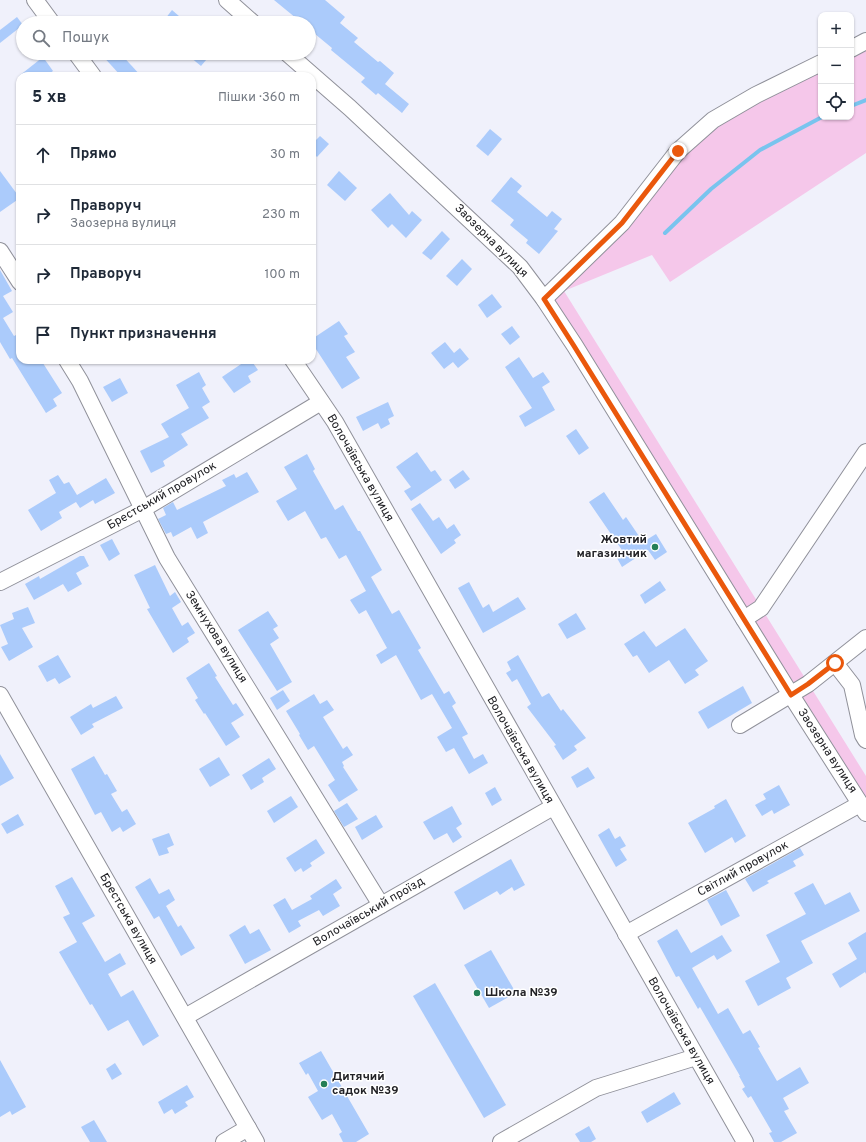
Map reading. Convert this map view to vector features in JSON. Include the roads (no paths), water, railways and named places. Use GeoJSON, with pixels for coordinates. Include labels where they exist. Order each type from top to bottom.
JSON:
{"type":"FeatureCollection","features":[{"type":"Feature","properties":{"kind":"street"},"geometry":{"type":"LineString","coordinates":[[35,0],[47,16]]}},
{"type":"Feature","properties":{"kind":"street"},"geometry":{"type":"LineString","coordinates":[[227,0],[245,16]]}},
{"type":"Feature","properties":{"kind":"street"},"geometry":{"type":"LineString","coordinates":[[854,47],[866,41]]}},
{"type":"Feature","properties":{"kind":"street"},"geometry":{"type":"LineString","coordinates":[[81,60],[90,72]]}},
{"type":"Feature","properties":{"kind":"street","name":"Заозерна вулиця"},"geometry":{"type":"LineString","coordinates":[[296,60],[309,72]]}},
{"type":"Feature","properties":{"kind":"street"},"geometry":{"type":"LineString","coordinates":[[544,299],[622,223],[678,151],[713,120],[756,95],[818,64]]}},
{"type":"Feature","properties":{"kind":"street","name":"Заозерна вулиця"},"geometry":{"type":"LineString","coordinates":[[316,78],[520,267],[544,299],[579,352],[791,695],[863,808]]}},
{"type":"Feature","properties":{"kind":"street"},"geometry":{"type":"LineString","coordinates":[[0,250],[16,276]]}},
{"type":"Feature","properties":{"kind":"street","name":"Земнухова вулиця"},"geometry":{"type":"LineString","coordinates":[[69,364],[80,381],[167,558],[381,905]]}},
{"type":"Feature","properties":{"kind":"street","name":"Волочаївська вулиця"},"geometry":{"type":"LineString","coordinates":[[296,364],[335,422],[744,1142]]}},
{"type":"Feature","properties":{"kind":"street","name":"Брестський провулок"},"geometry":{"type":"LineString","coordinates":[[0,582],[143,509],[321,402]]}},
{"type":"Feature","properties":{"kind":"street"},"geometry":{"type":"LineString","coordinates":[[744,619],[761,608],[866,452]]}},
{"type":"Feature","properties":{"kind":"street"},"geometry":{"type":"LineString","coordinates":[[740,724],[808,684],[866,638]]}},
{"type":"Feature","properties":{"kind":"street"},"geometry":{"type":"LineString","coordinates":[[835,663],[852,685],[863,735],[866,740]]}},
{"type":"Feature","properties":{"kind":"street","name":"Брестська вулиця"},"geometry":{"type":"LineString","coordinates":[[0,695],[256,1142]]}},
{"type":"Feature","properties":{"kind":"street","name":"Волочаївський проїзд"},"geometry":{"type":"LineString","coordinates":[[185,1017],[553,807]]}},
{"type":"Feature","properties":{"kind":"street","name":"Світлий провулок"},"geometry":{"type":"LineString","coordinates":[[626,934],[863,808]]}},
{"type":"Feature","properties":{"kind":"street"},"geometry":{"type":"LineString","coordinates":[[501,1142],[596,1088],[696,1057]]}},
{"type":"Feature","properties":{"kind":"street"},"geometry":{"type":"LineString","coordinates":[[224,1142],[248,1128]]}},
{"type":"Feature","properties":{"kind":"waterway"},"geometry":{"type":"LineString","coordinates":[[854,105],[866,100]]}},
{"type":"Feature","properties":{"kind":"waterway"},"geometry":{"type":"LineString","coordinates":[[665,233],[711,189],[760,150],[818,119]]}},
{"type":"Feature","properties":{"kind":"place","name":"Жовтий магазинчик"},"geometry":{"type":"Point","coordinates":[655,547]}},
{"type":"Feature","properties":{"kind":"place","name":"Школа №39"},"geometry":{"type":"Point","coordinates":[477,993]}},
{"type":"Feature","properties":{"kind":"place","name":"Дитячий садок №39"},"geometry":{"type":"Point","coordinates":[324,1084]}}]}
